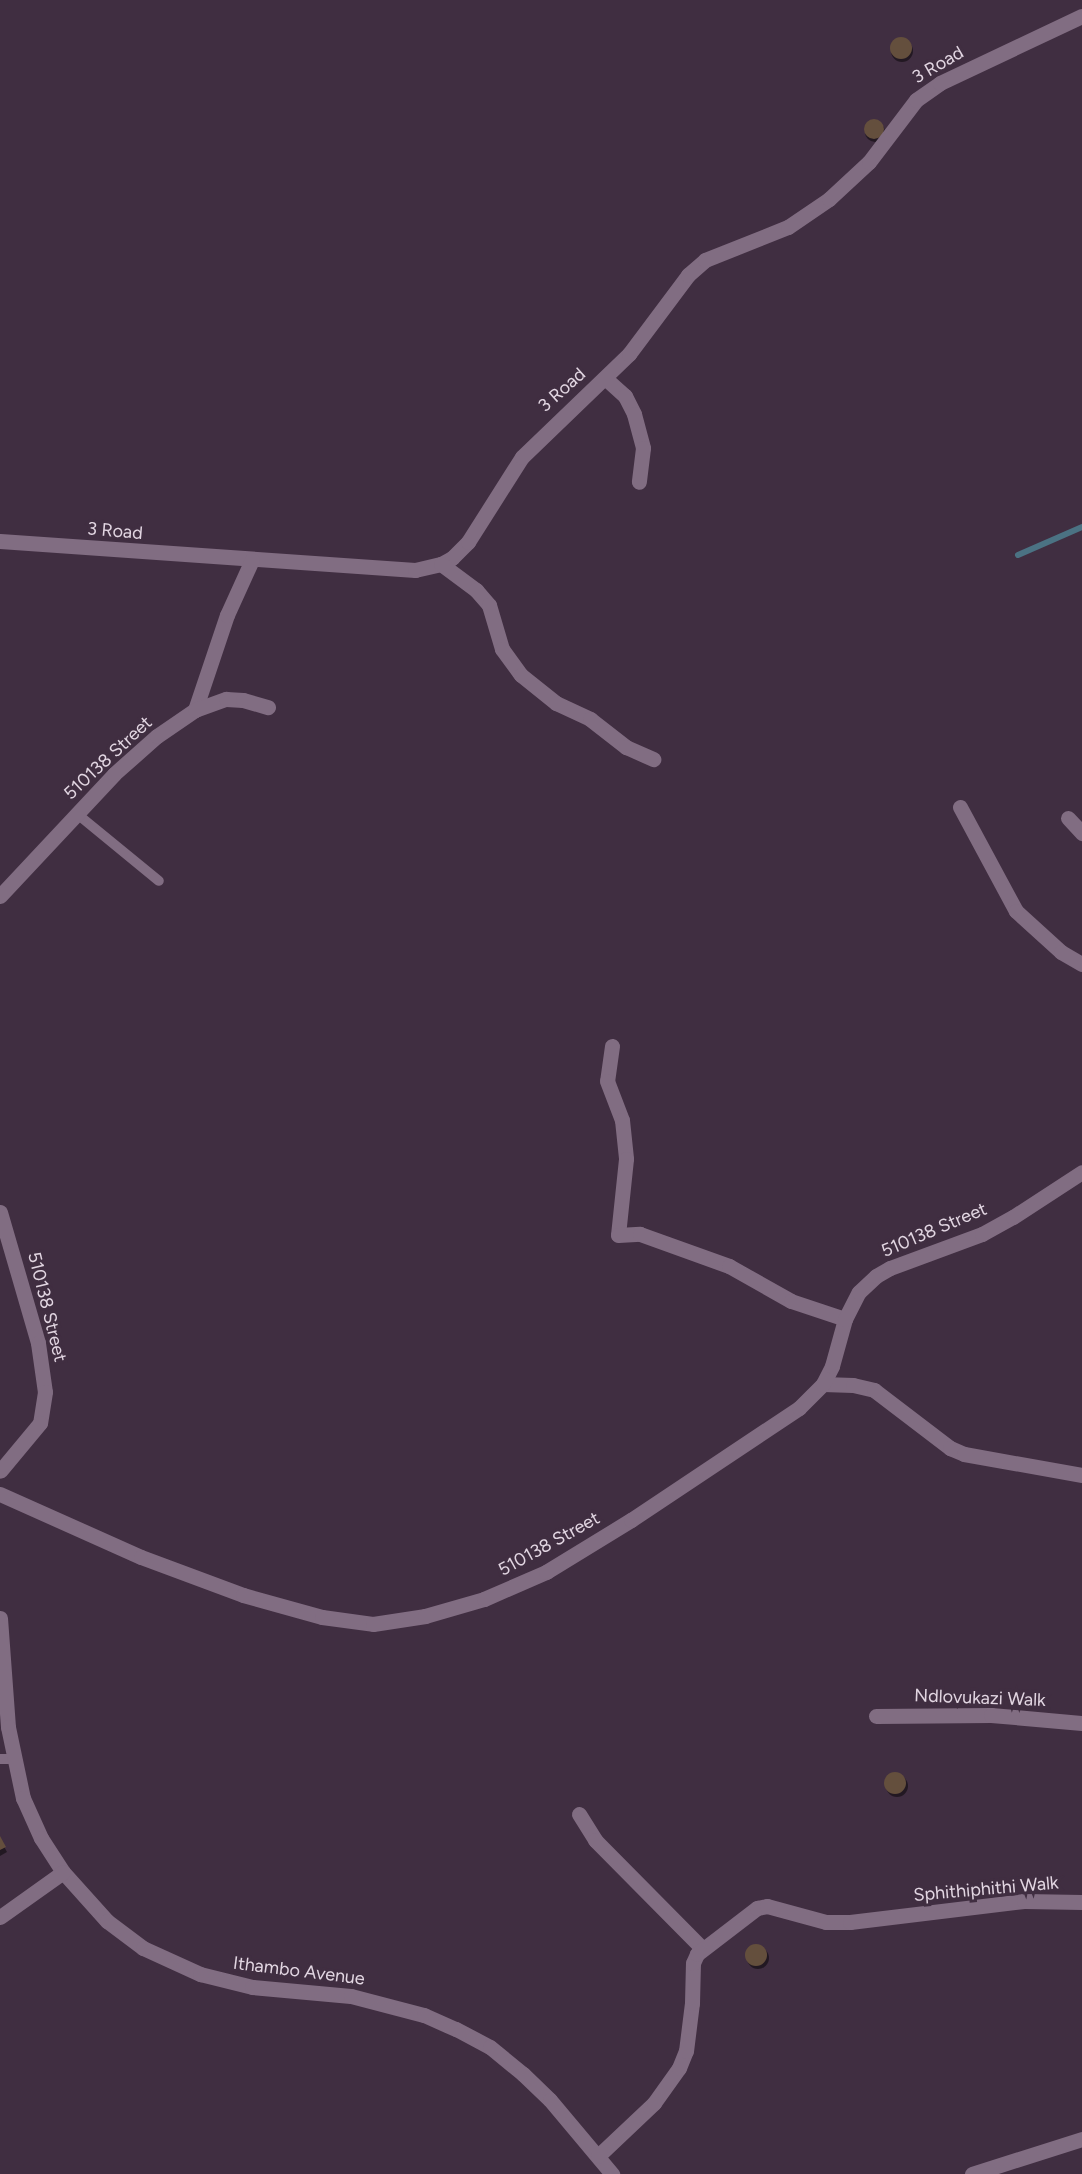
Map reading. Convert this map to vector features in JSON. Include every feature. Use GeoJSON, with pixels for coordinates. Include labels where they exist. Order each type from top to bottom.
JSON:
{"type":"FeatureCollection","features":[{"type":"Feature","properties":{"kind":"street","name":"3 Road"},"geometry":{"type":"LineString","coordinates":[[0,541],[415,570],[441,564],[452,558],[468,542],[522,457],[605,378],[645,336],[688,274],[705,260],[788,227],[829,200],[869,162],[916,100],[927,91],[1082,16]]}},
{"type":"Feature","properties":{"kind":"street"},"geometry":{"type":"LineString","coordinates":[[605,378],[625,396],[637,422],[643,448],[639,482]]}},
{"type":"Feature","properties":{"kind":"street"},"geometry":{"type":"LineString","coordinates":[[195,710],[227,615],[252,560]]}},
{"type":"Feature","properties":{"kind":"street"},"geometry":{"type":"LineString","coordinates":[[441,564],[476,590],[489,605],[502,649],[521,675],[556,703],[590,719],[626,747],[652,759]]}},
{"type":"Feature","properties":{"kind":"street","name":"510138 Street"},"geometry":{"type":"LineString","coordinates":[[0,896],[76,813],[142,747],[195,710],[226,699],[243,700],[268,707]]}},
{"type":"Feature","properties":{"kind":"street"},"geometry":{"type":"LineString","coordinates":[[960,807],[1016,911],[1061,952],[1082,964]]}},
{"type":"Feature","properties":{"kind":"street"},"geometry":{"type":"LineString","coordinates":[[1068,818],[1082,833]]}},
{"type":"Feature","properties":{"kind":"street"},"geometry":{"type":"LineString","coordinates":[[612,1046],[607,1081],[622,1120],[626,1159],[625,1188],[618,1235],[640,1234],[729,1266],[791,1301],[845,1319]]}},
{"type":"Feature","properties":{"kind":"street","name":"510138 Street"},"geometry":{"type":"LineString","coordinates":[[0,1494],[141,1557],[243,1595],[322,1617],[373,1624],[425,1616],[484,1599],[546,1572],[781,1421],[814,1395],[824,1384],[832,1366],[845,1319],[859,1292],[876,1276],[890,1268],[982,1234],[1013,1217],[1082,1172]]}},
{"type":"Feature","properties":{"kind":"street","name":"510138 Street"},"geometry":{"type":"LineString","coordinates":[[0,1212],[38,1343],[45,1392],[40,1423],[0,1471]]}},
{"type":"Feature","properties":{"kind":"street"},"geometry":{"type":"LineString","coordinates":[[824,1384],[853,1385],[874,1390],[950,1448],[964,1454],[1082,1475]]}},
{"type":"Feature","properties":{"kind":"street","name":"Ithambo Avenue"},"geometry":{"type":"LineString","coordinates":[[0,1618],[7,1759],[41,1838],[63,1872],[107,1921],[143,1948],[200,1974],[252,1987],[351,1996],[424,2015],[456,2029],[490,2047],[523,2074],[550,2100],[612,2174]]}},
{"type":"Feature","properties":{"kind":"street","name":"Ndlovukazi Walk"},"geometry":{"type":"LineString","coordinates":[[876,1716],[991,1714],[1082,1723]]}},
{"type":"Feature","properties":{"kind":"street"},"geometry":{"type":"LineString","coordinates":[[579,1814],[595,1840],[703,1949],[693,1963],[690,2029],[686,2050],[679,2068],[654,2103],[598,2156]]}},
{"type":"Feature","properties":{"kind":"street"},"geometry":{"type":"LineString","coordinates":[[0,1917],[63,1872]]}},
{"type":"Feature","properties":{"kind":"street","name":"Sphithiphithi Walk"},"geometry":{"type":"LineString","coordinates":[[703,1949],[730,1930],[747,1914],[767,1906],[825,1922],[893,1917],[1024,1901],[1082,1902]]}},
{"type":"Feature","properties":{"kind":"street"},"geometry":{"type":"LineString","coordinates":[[972,2174],[1082,2139]]}},
{"type":"Feature","properties":{"kind":"lane"},"geometry":{"type":"LineString","coordinates":[[76,813],[159,881]]}},
{"type":"Feature","properties":{"kind":"building"},"geometry":{"type":"Polygon","coordinates":[[[901,37],[911,44],[912,48],[905,58],[901,59],[891,52],[890,48],[897,38],[901,37]]]}},
{"type":"Feature","properties":{"kind":"building"},"geometry":{"type":"Polygon","coordinates":[[[870,119],[878,119],[884,125],[884,133],[878,139],[870,139],[864,133],[864,125],[870,119]]]}},
{"type":"Feature","properties":{"kind":"building"},"geometry":{"type":"Polygon","coordinates":[[[895,1772],[905,1779],[906,1783],[899,1793],[895,1794],[885,1787],[884,1783],[891,1773],[895,1772]]]}},
{"type":"Feature","properties":{"kind":"building"},"geometry":{"type":"Polygon","coordinates":[[[0,1836],[6,1847],[0,1850],[0,1836]]]}},
{"type":"Feature","properties":{"kind":"building"},"geometry":{"type":"Polygon","coordinates":[[[756,1944],[766,1951],[767,1955],[760,1965],[756,1966],[746,1959],[745,1955],[752,1945],[756,1944]]]}},
{"type":"Feature","properties":{"kind":"waterway"},"geometry":{"type":"LineString","coordinates":[[1018,555],[1082,527]]}}]}
